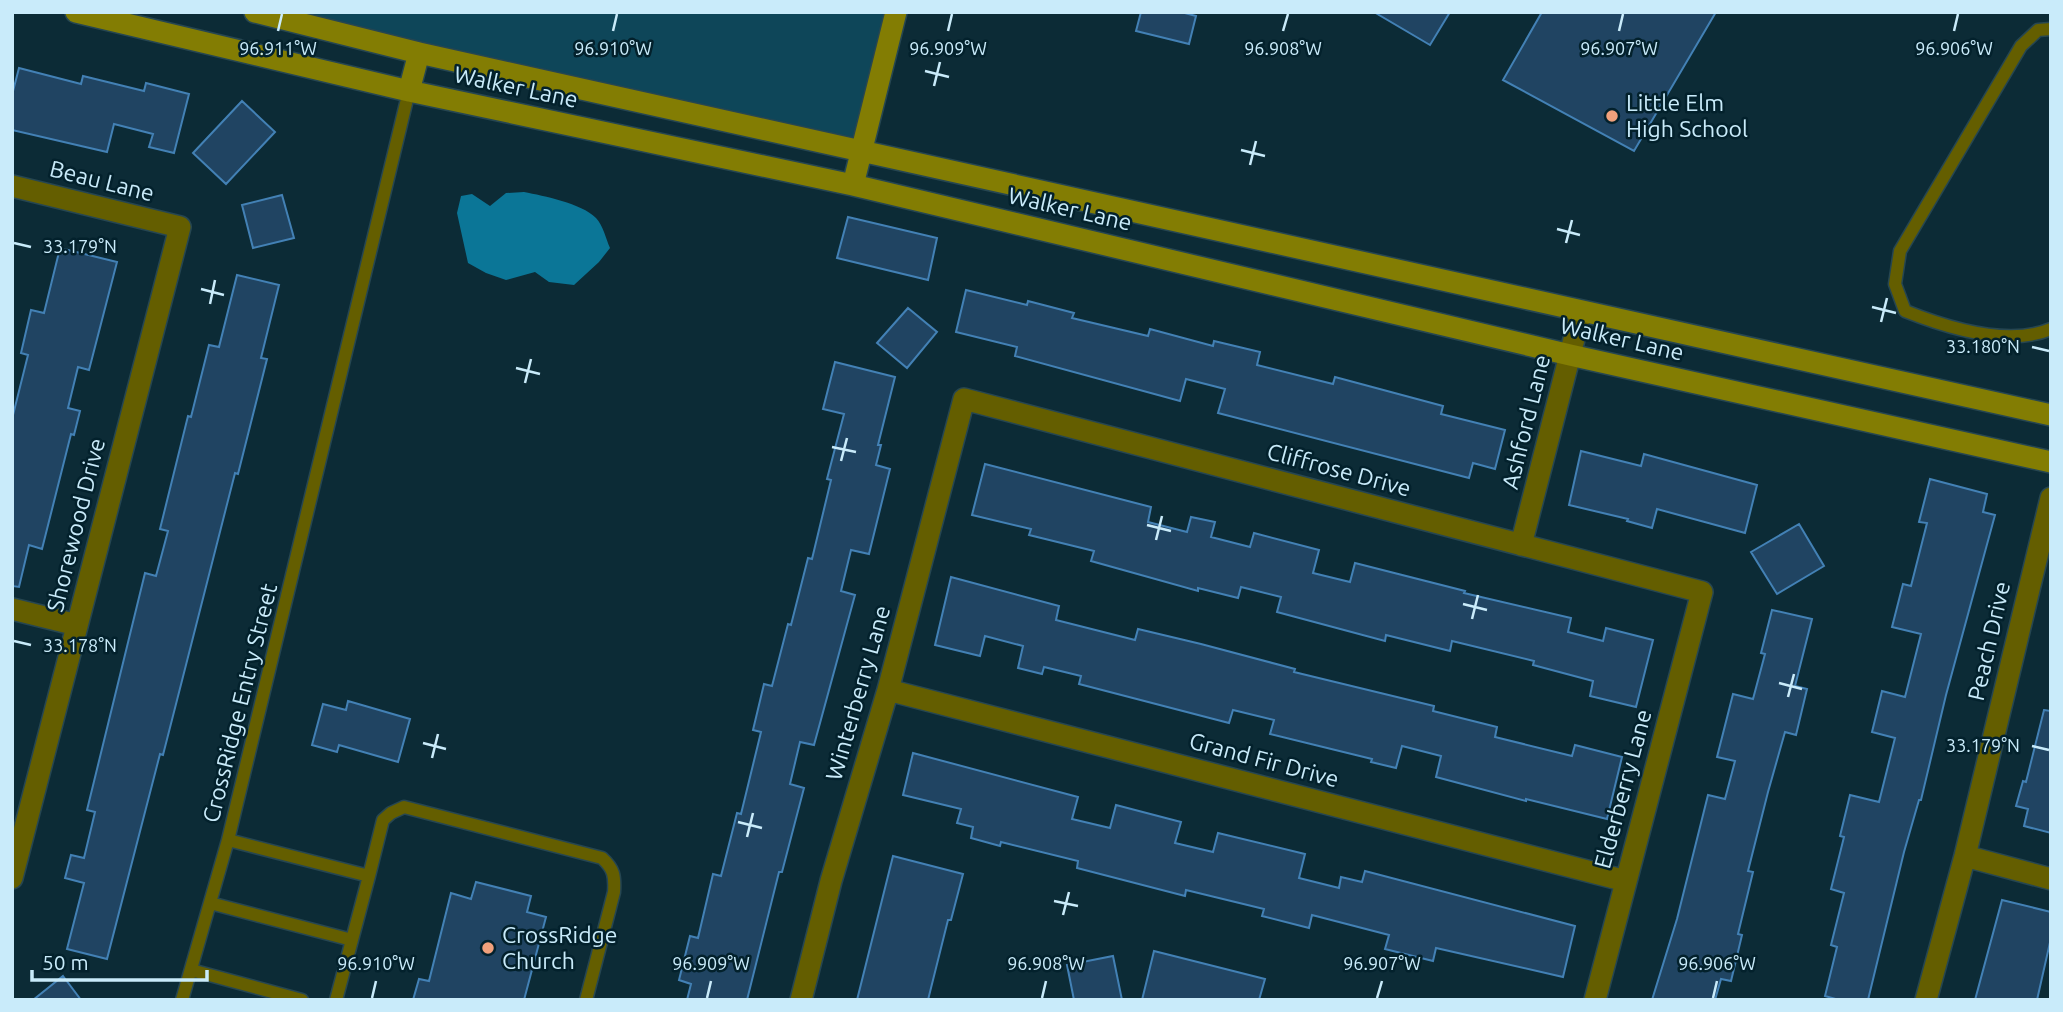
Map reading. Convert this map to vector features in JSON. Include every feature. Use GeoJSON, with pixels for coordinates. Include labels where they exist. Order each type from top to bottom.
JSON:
{"type":"FeatureCollection","features":[{"type":"Feature","properties":{"kind":"street","name":"Walker Lane"},"geometry":{"type":"LineString","coordinates":[[76,12],[409,91],[853,185],[1570,355],[2051,463]]}},
{"type":"Feature","properties":{"kind":"street","name":"Walker Lane"},"geometry":{"type":"LineString","coordinates":[[255,12],[419,53],[2051,415]]}},
{"type":"Feature","properties":{"kind":"street"},"geometry":{"type":"LineString","coordinates":[[853,185],[897,12]]}},
{"type":"Feature","properties":{"kind":"street"},"geometry":{"type":"LineString","coordinates":[[409,91],[419,53]]}},
{"type":"Feature","properties":{"kind":"street","name":"Beau Lane"},"geometry":{"type":"LineString","coordinates":[[12,186],[180,227]]}},
{"type":"Feature","properties":{"kind":"street","name":"Shorewood Drive"},"geometry":{"type":"LineString","coordinates":[[12,878],[180,227]]}},
{"type":"Feature","properties":{"kind":"street","name":"Ashford Lane"},"geometry":{"type":"LineString","coordinates":[[1521,545],[1581,312]]}},
{"type":"Feature","properties":{"kind":"street","name":"Cliffrose Drive"},"geometry":{"type":"LineString","coordinates":[[964,399],[1702,592]]}},
{"type":"Feature","properties":{"kind":"street","name":"Winterberry Lane"},"geometry":{"type":"LineString","coordinates":[[801,1000],[831,881],[888,690],[964,399]]}},
{"type":"Feature","properties":{"kind":"street","name":"Peach Drive"},"geometry":{"type":"LineString","coordinates":[[1926,1000],[1965,856],[2051,498]]}},
{"type":"Feature","properties":{"kind":"street","name":"Elderberry Lane"},"geometry":{"type":"LineString","coordinates":[[1595,1000],[1702,592]]}},
{"type":"Feature","properties":{"kind":"street"},"geometry":{"type":"LineString","coordinates":[[12,609],[77,625]]}},
{"type":"Feature","properties":{"kind":"street","name":"Grand Fir Drive"},"geometry":{"type":"LineString","coordinates":[[888,690],[1626,881]]}},
{"type":"Feature","properties":{"kind":"street"},"geometry":{"type":"LineString","coordinates":[[1965,856],[2051,879]]}},
{"type":"Feature","properties":{"kind":"lane"},"geometry":{"type":"LineString","coordinates":[[2051,29],[2038,30],[2021,46],[1900,250],[1895,284],[1905,311],[1938,324],[1977,334],[2012,335],[2051,329]]}},
{"type":"Feature","properties":{"kind":"lane","name":"CrossRidge Entry Street"},"geometry":{"type":"LineString","coordinates":[[369,876],[228,840],[409,91]]}},
{"type":"Feature","properties":{"kind":"lane"},"geometry":{"type":"LineString","coordinates":[[336,1000],[383,820],[404,807],[603,858],[612,867],[615,877],[614,892],[586,1000]]}},
{"type":"Feature","properties":{"kind":"lane"},"geometry":{"type":"LineString","coordinates":[[182,1000],[228,840]]}},
{"type":"Feature","properties":{"kind":"lane"},"geometry":{"type":"LineString","coordinates":[[211,903],[352,940]]}},
{"type":"Feature","properties":{"kind":"lane"},"geometry":{"type":"LineString","coordinates":[[191,970],[302,1000]]}},
{"type":"Feature","properties":{"kind":"shaded area"},"geometry":{"type":"Polygon","coordinates":[[[265,12],[894,12],[863,150],[265,12]]]}},
{"type":"Feature","properties":{"kind":"shaded area"},"geometry":{"type":"Polygon","coordinates":[[[524,192],[581,208],[601,224],[610,248],[574,285],[549,282],[535,272],[506,280],[468,263],[457,213],[461,196],[472,194],[490,206],[506,193],[524,192]]]}},
{"type":"Feature","properties":{"kind":"building"},"geometry":{"type":"Polygon","coordinates":[[[1141,12],[1181,12],[1196,16],[1189,44],[1136,31],[1141,12]]]}},
{"type":"Feature","properties":{"kind":"building"},"geometry":{"type":"Polygon","coordinates":[[[1374,12],[1450,12],[1430,45],[1374,12]]]}},
{"type":"Feature","properties":{"kind":"building","name":"Little Elm High School"},"geometry":{"type":"Polygon","coordinates":[[[1542,12],[1716,12],[1634,151],[1503,80],[1542,12]]]}},
{"type":"Feature","properties":{"kind":"building"},"geometry":{"type":"Polygon","coordinates":[[[19,68],[81,84],[83,76],[144,91],[146,83],[189,94],[174,153],[149,147],[153,134],[114,124],[107,152],[12,130],[12,95],[19,68]]]}},
{"type":"Feature","properties":{"kind":"building"},"geometry":{"type":"Polygon","coordinates":[[[242,101],[275,132],[226,184],[193,153],[242,101]]]}},
{"type":"Feature","properties":{"kind":"building"},"geometry":{"type":"Polygon","coordinates":[[[282,195],[294,238],[253,248],[242,205],[282,195]]]}},
{"type":"Feature","properties":{"kind":"building"},"geometry":{"type":"Polygon","coordinates":[[[848,217],[937,238],[928,280],[837,258],[848,217]]]}},
{"type":"Feature","properties":{"kind":"building"},"geometry":{"type":"Polygon","coordinates":[[[60,248],[117,262],[89,370],[78,367],[68,408],[80,411],[74,435],[71,434],[42,549],[29,545],[19,587],[12,586],[12,419],[28,355],[21,353],[31,310],[44,313],[60,248]]]}},
{"type":"Feature","properties":{"kind":"building"},"geometry":{"type":"Polygon","coordinates":[[[237,275],[279,285],[261,358],[267,359],[107,959],[67,949],[84,883],[65,878],[71,855],[84,858],[95,812],[87,810],[145,573],[156,576],[168,531],[160,529],[188,416],[191,417],[209,345],[219,347],[237,275]]]}},
{"type":"Feature","properties":{"kind":"building"},"geometry":{"type":"Polygon","coordinates":[[[966,290],[1027,305],[1028,301],[1074,313],[1072,318],[1148,336],[1150,329],[1213,346],[1214,341],[1260,352],[1257,365],[1333,384],[1335,377],[1443,406],[1441,414],[1505,430],[1495,469],[1473,463],[1469,478],[1218,413],[1225,389],[1186,379],[1180,401],[1015,356],[1017,347],[956,332],[966,290]]]}},
{"type":"Feature","properties":{"kind":"building"},"geometry":{"type":"Polygon","coordinates":[[[908,308],[937,332],[907,368],[877,343],[908,308]]]}},
{"type":"Feature","properties":{"kind":"building"},"geometry":{"type":"Polygon","coordinates":[[[835,362],[895,377],[878,445],[881,445],[876,465],[890,469],[869,554],[851,550],[841,591],[855,595],[814,745],[800,742],[790,784],[804,788],[782,872],[779,872],[747,1000],[687,1000],[691,984],[679,980],[690,936],[698,938],[713,874],[721,876],[737,813],[741,814],[761,732],[753,730],[764,684],[772,686],[808,558],[812,559],[831,480],[827,479],[844,414],[823,409],[835,362]]]}},
{"type":"Feature","properties":{"kind":"building"},"geometry":{"type":"Polygon","coordinates":[[[1581,451],[1641,466],[1644,454],[1757,485],[1745,533],[1657,509],[1652,528],[1627,521],[1628,519],[1569,505],[1581,451]]]}},
{"type":"Feature","properties":{"kind":"building"},"geometry":{"type":"Polygon","coordinates":[[[985,464],[1151,507],[1148,522],[1187,532],[1191,517],[1215,522],[1211,537],[1250,547],[1254,533],[1319,550],[1313,573],[1350,582],[1355,563],[1465,591],[1464,593],[1571,618],[1568,632],[1603,641],[1606,628],[1653,640],[1636,707],[1590,696],[1593,681],[1533,665],[1534,661],[1452,641],[1450,651],[1386,635],[1385,641],[1277,612],[1281,597],[1241,587],[1238,598],[1198,588],[1198,591],[1091,561],[1094,551],[1029,535],[1031,529],[972,515],[985,464]]]}},
{"type":"Feature","properties":{"kind":"building"},"geometry":{"type":"Polygon","coordinates":[[[1930,479],[1987,494],[1983,512],[1995,515],[1946,695],[1921,800],[1904,852],[1868,1000],[1839,1000],[1825,996],[1837,947],[1831,945],[1844,893],[1831,889],[1844,837],[1840,836],[1850,795],[1879,802],[1895,738],[1872,732],[1882,691],[1905,697],[1921,634],[1892,627],[1903,584],[1911,586],[1927,523],[1919,522],[1930,479]]]}},
{"type":"Feature","properties":{"kind":"building"},"geometry":{"type":"Polygon","coordinates":[[[1799,524],[1824,566],[1777,594],[1751,552],[1799,524]]]}},
{"type":"Feature","properties":{"kind":"building"},"geometry":{"type":"Polygon","coordinates":[[[951,577],[1059,606],[1056,620],[1135,640],[1138,629],[1201,644],[1295,669],[1294,672],[1434,706],[1433,711],[1497,727],[1495,737],[1572,756],[1575,745],[1622,757],[1607,819],[1436,777],[1441,756],[1402,746],[1396,768],[1371,762],[1372,759],[1270,734],[1274,720],[1233,710],[1229,723],[1079,684],[1081,676],[1044,667],[1042,674],[1018,668],[1023,646],[985,636],[980,656],[935,645],[951,577]]]}},
{"type":"Feature","properties":{"kind":"building"},"geometry":{"type":"Polygon","coordinates":[[[1772,610],[1812,619],[1795,686],[1807,689],[1796,735],[1785,732],[1768,792],[1748,871],[1753,872],[1738,934],[1742,935],[1731,981],[1721,979],[1715,1000],[1652,1000],[1677,919],[1708,795],[1725,799],[1735,761],[1717,757],[1733,694],[1753,699],[1765,654],[1761,653],[1772,610]]]}},
{"type":"Feature","properties":{"kind":"building"},"geometry":{"type":"Polygon","coordinates":[[[348,701],[410,719],[398,762],[339,745],[337,752],[312,745],[323,704],[346,710],[348,701]]]}},
{"type":"Feature","properties":{"kind":"building"},"geometry":{"type":"Polygon","coordinates":[[[2044,710],[2051,711],[2051,833],[2024,826],[2028,809],[2016,806],[2023,781],[2026,782],[2044,710]]]}},
{"type":"Feature","properties":{"kind":"building"},"geometry":{"type":"Polygon","coordinates":[[[913,753],[1078,797],[1072,819],[1110,828],[1116,805],[1181,822],[1175,843],[1213,852],[1218,833],[1305,854],[1299,878],[1339,888],[1341,877],[1362,882],[1365,871],[1575,926],[1563,977],[1436,948],[1433,961],[1385,949],[1389,935],[1312,915],[1309,928],[1262,916],[1264,909],[1186,890],[1185,896],[1077,868],[1078,861],[1001,842],[1000,846],[971,838],[973,827],[957,823],[961,809],[903,795],[913,753]]]}},
{"type":"Feature","properties":{"kind":"building"},"geometry":{"type":"Polygon","coordinates":[[[893,856],[963,874],[951,920],[948,920],[928,1000],[857,1000],[893,856]]]}},
{"type":"Feature","properties":{"kind":"building","name":"CrossRidge Church"},"geometry":{"type":"Polygon","coordinates":[[[476,882],[531,896],[527,912],[546,917],[524,1000],[413,1000],[419,979],[429,981],[451,893],[471,899],[476,882]]]}},
{"type":"Feature","properties":{"kind":"building"},"geometry":{"type":"Polygon","coordinates":[[[2002,900],[2051,912],[2051,938],[2037,1000],[1975,1000],[2002,900]]]}},
{"type":"Feature","properties":{"kind":"building"},"geometry":{"type":"Polygon","coordinates":[[[1154,951],[1265,979],[1259,1000],[1142,1000],[1154,951]]]}},
{"type":"Feature","properties":{"kind":"building"},"geometry":{"type":"Polygon","coordinates":[[[1113,956],[1122,1000],[1074,1000],[1067,965],[1113,956]]]}},
{"type":"Feature","properties":{"kind":"building"},"geometry":{"type":"Polygon","coordinates":[[[63,976],[81,1000],[33,1000],[63,976]]]}},
{"type":"Feature","properties":{"kind":"place","name":"Little Elm High School"},"geometry":{"type":"Point","coordinates":[1612,116]}},
{"type":"Feature","properties":{"kind":"place","name":"CrossRidge Church"},"geometry":{"type":"Point","coordinates":[488,948]}}]}
